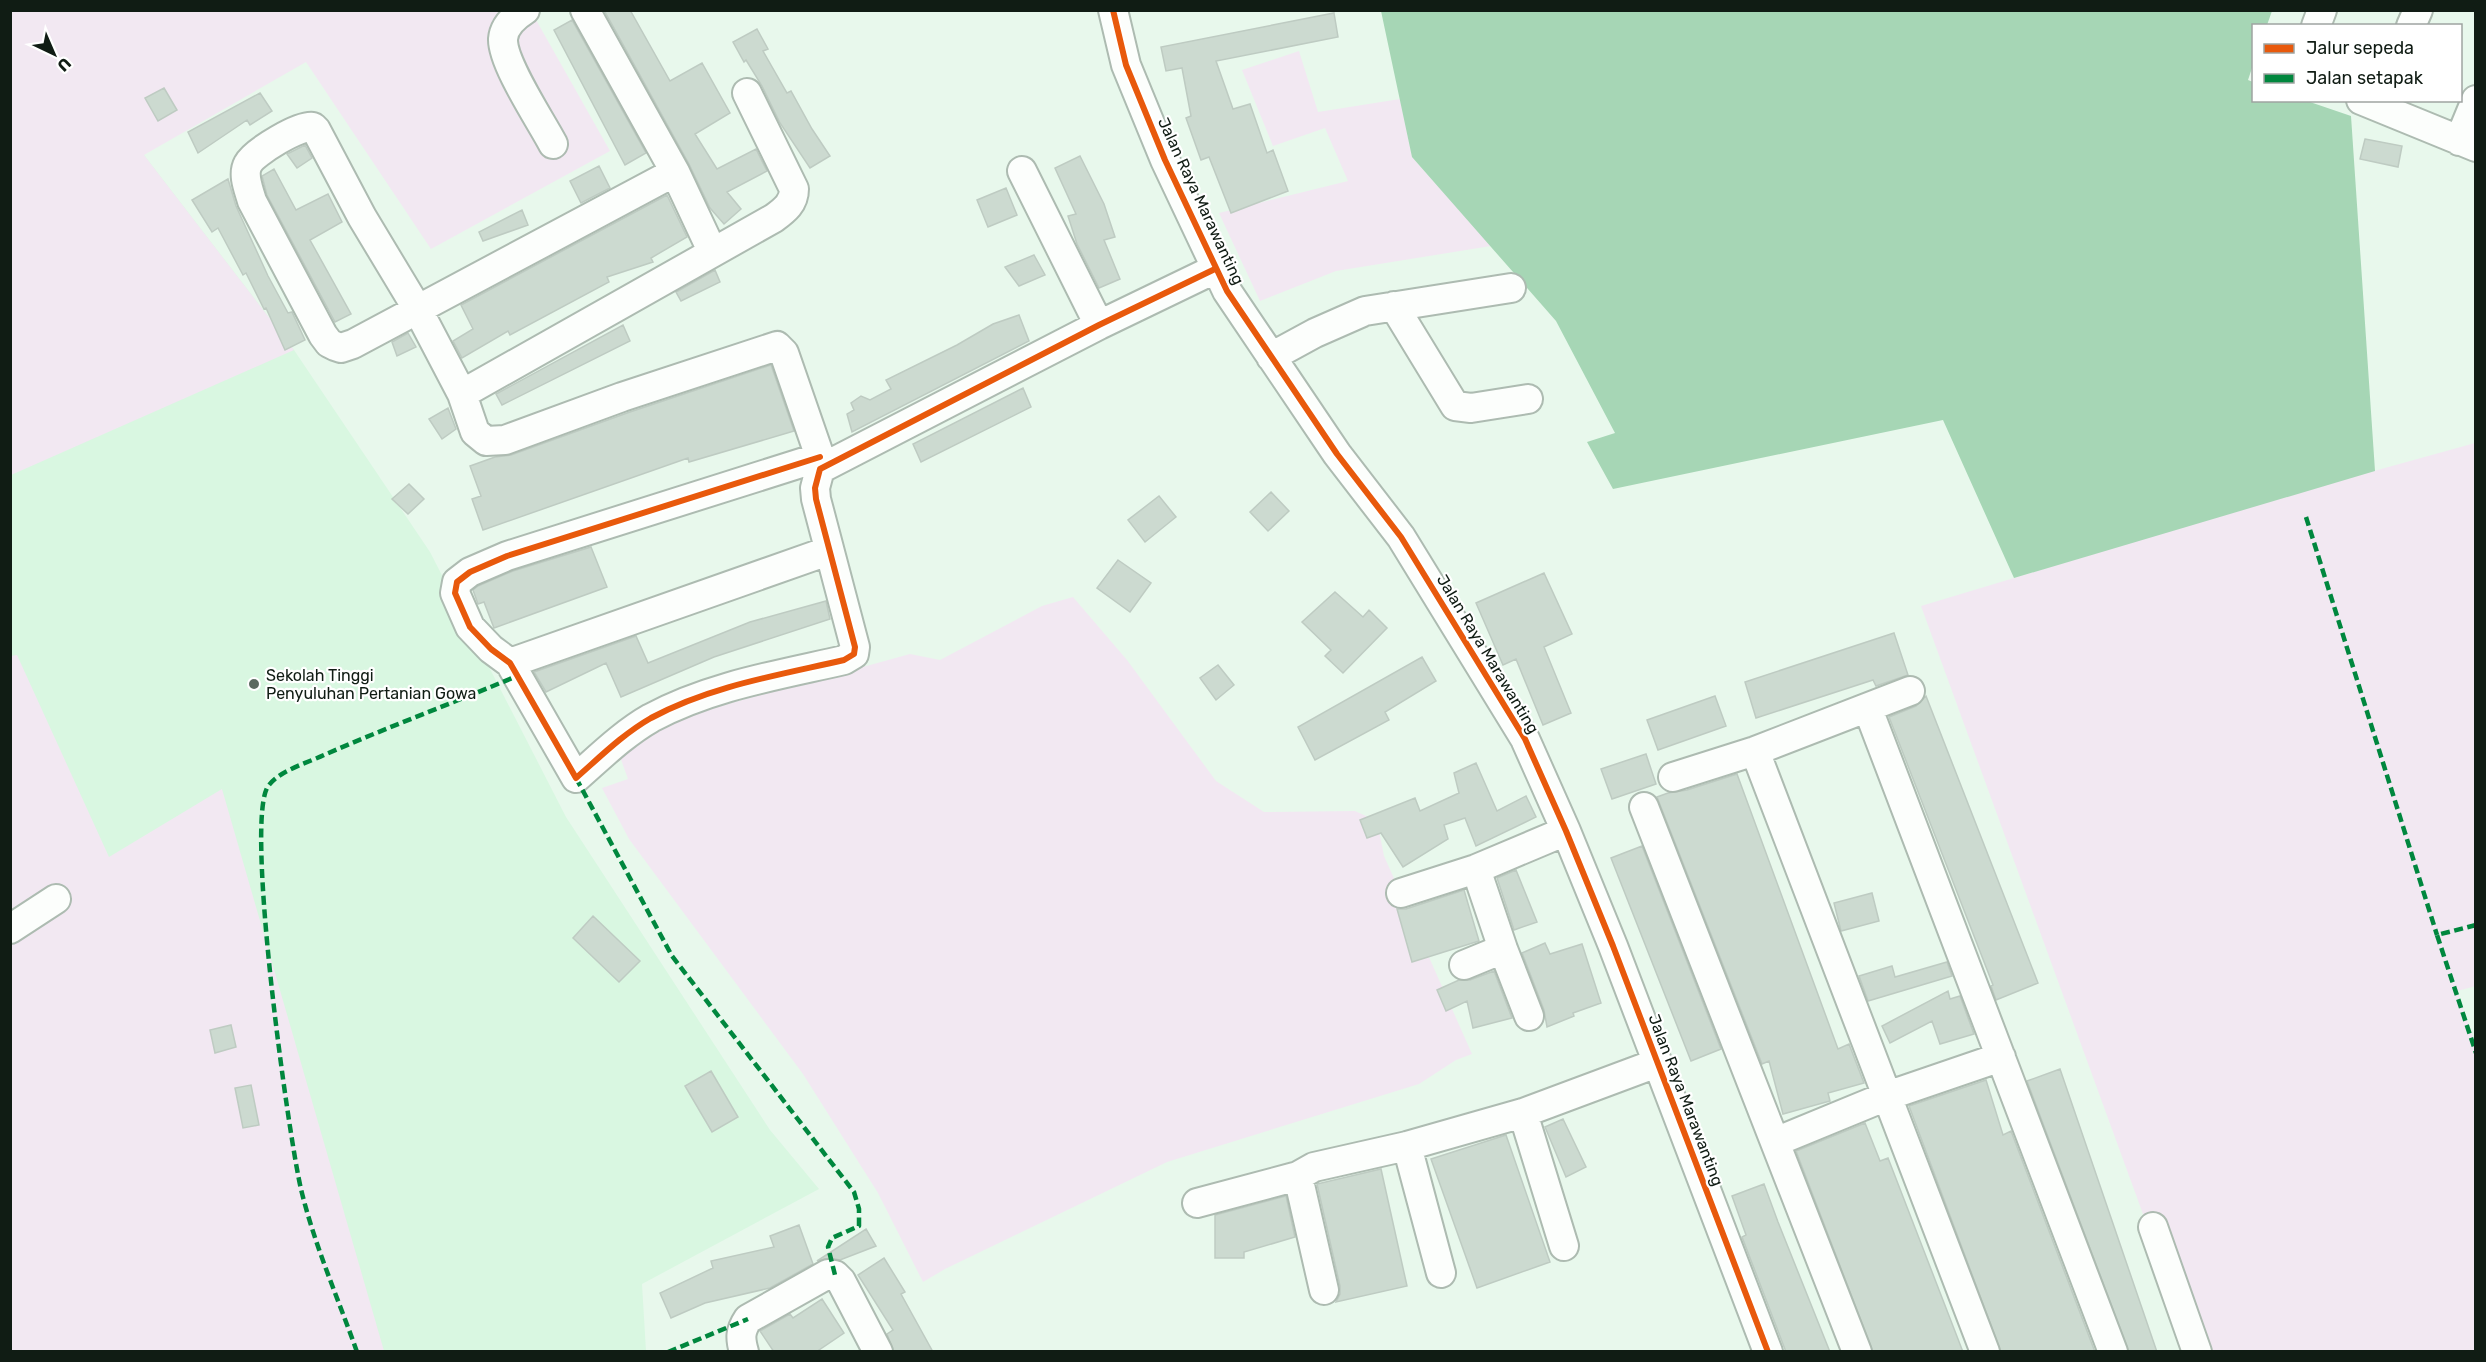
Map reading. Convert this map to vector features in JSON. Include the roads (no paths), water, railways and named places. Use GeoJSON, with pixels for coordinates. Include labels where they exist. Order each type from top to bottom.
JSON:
{"type":"FeatureCollection","features":[{"type":"Feature","properties":{"kind":"street"},"geometry":{"type":"LineString","coordinates":[[525,10],[511,20],[506,28],[503,45],[510,65],[553,144]]}},
{"type":"Feature","properties":{"kind":"street"},"geometry":{"type":"LineString","coordinates":[[585,10],[675,172],[712,251]]}},
{"type":"Feature","properties":{"kind":"street","name":"Jalan Raya Marawanting"},"geometry":{"type":"LineString","coordinates":[[1113,10],[1126,65],[1165,160],[1215,269],[1337,454],[1401,537],[1514,719],[1566,831],[1613,946],[1768,1352]]}},
{"type":"Feature","properties":{"kind":"street"},"geometry":{"type":"LineString","coordinates":[[2412,24],[2418,10]]}},
{"type":"Feature","properties":{"kind":"street"},"geometry":{"type":"LineString","coordinates":[[462,394],[783,212],[794,195],[792,183],[747,93]]}},
{"type":"Feature","properties":{"kind":"street"},"geometry":{"type":"LineString","coordinates":[[2373,103],[2467,144],[2475,100]]}},
{"type":"Feature","properties":{"kind":"street"},"geometry":{"type":"LineString","coordinates":[[675,172],[418,310],[341,348],[329,343],[252,201],[246,177],[248,164],[252,157],[303,127],[313,127],[362,217],[418,310],[462,394],[475,432],[486,441],[498,441],[777,346],[783,349],[820,463],[816,500],[855,647],[852,656],[746,683],[671,708],[619,740],[576,778],[510,663],[479,638],[461,610],[455,594],[457,582],[461,577],[516,553],[820,463],[1215,269]]}},
{"type":"Feature","properties":{"kind":"street"},"geometry":{"type":"LineString","coordinates":[[1022,171],[1099,325]]}},
{"type":"Feature","properties":{"kind":"street"},"geometry":{"type":"LineString","coordinates":[[1271,357],[1354,314],[1510,288]]}},
{"type":"Feature","properties":{"kind":"street"},"geometry":{"type":"LineString","coordinates":[[1394,306],[1455,406],[1471,408],[1528,399]]}},
{"type":"Feature","properties":{"kind":"street"},"geometry":{"type":"LineString","coordinates":[[510,663],[828,551]]}},
{"type":"Feature","properties":{"kind":"street"},"geometry":{"type":"LineString","coordinates":[[1673,777],[1755,751],[1910,691]]}},
{"type":"Feature","properties":{"kind":"street"},"geometry":{"type":"LineString","coordinates":[[1868,709],[2112,1352]]}},
{"type":"Feature","properties":{"kind":"street"},"geometry":{"type":"LineString","coordinates":[[1755,751],[1985,1352]]}},
{"type":"Feature","properties":{"kind":"street"},"geometry":{"type":"LineString","coordinates":[[1644,807],[1857,1352]]}},
{"type":"Feature","properties":{"kind":"street"},"geometry":{"type":"LineString","coordinates":[[1401,893],[1476,869],[1566,831]]}},
{"type":"Feature","properties":{"kind":"street"},"geometry":{"type":"LineString","coordinates":[[1476,869],[1529,1016]]}},
{"type":"Feature","properties":{"kind":"street"},"geometry":{"type":"LineString","coordinates":[[10,928],[56,899]]}},
{"type":"Feature","properties":{"kind":"street"},"geometry":{"type":"LineString","coordinates":[[1464,965],[1503,949]]}},
{"type":"Feature","properties":{"kind":"street"},"geometry":{"type":"LineString","coordinates":[[1775,1142],[1887,1096],[2001,1057]]}},
{"type":"Feature","properties":{"kind":"street"},"geometry":{"type":"LineString","coordinates":[[1197,1203],[1298,1176],[1314,1167],[1407,1146],[1523,1113],[1657,1063]]}},
{"type":"Feature","properties":{"kind":"street"},"geometry":{"type":"LineString","coordinates":[[1523,1113],[1564,1246]]}},
{"type":"Feature","properties":{"kind":"street"},"geometry":{"type":"LineString","coordinates":[[1407,1146],[1441,1274]]}},
{"type":"Feature","properties":{"kind":"street"},"geometry":{"type":"LineString","coordinates":[[1298,1176],[1324,1290]]}},
{"type":"Feature","properties":{"kind":"street"},"geometry":{"type":"LineString","coordinates":[[2153,1227],[2197,1352]]}},
{"type":"Feature","properties":{"kind":"street"},"geometry":{"type":"LineString","coordinates":[[744,1352],[740,1338],[742,1328],[748,1319],[828,1274],[835,1275],[841,1281],[878,1352]]}},
{"type":"Feature","properties":{"kind":"place","name":"Sekolah Tinggi Penyuluhan Pertanian Gowa"},"geometry":{"type":"Point","coordinates":[254,684]}}]}
